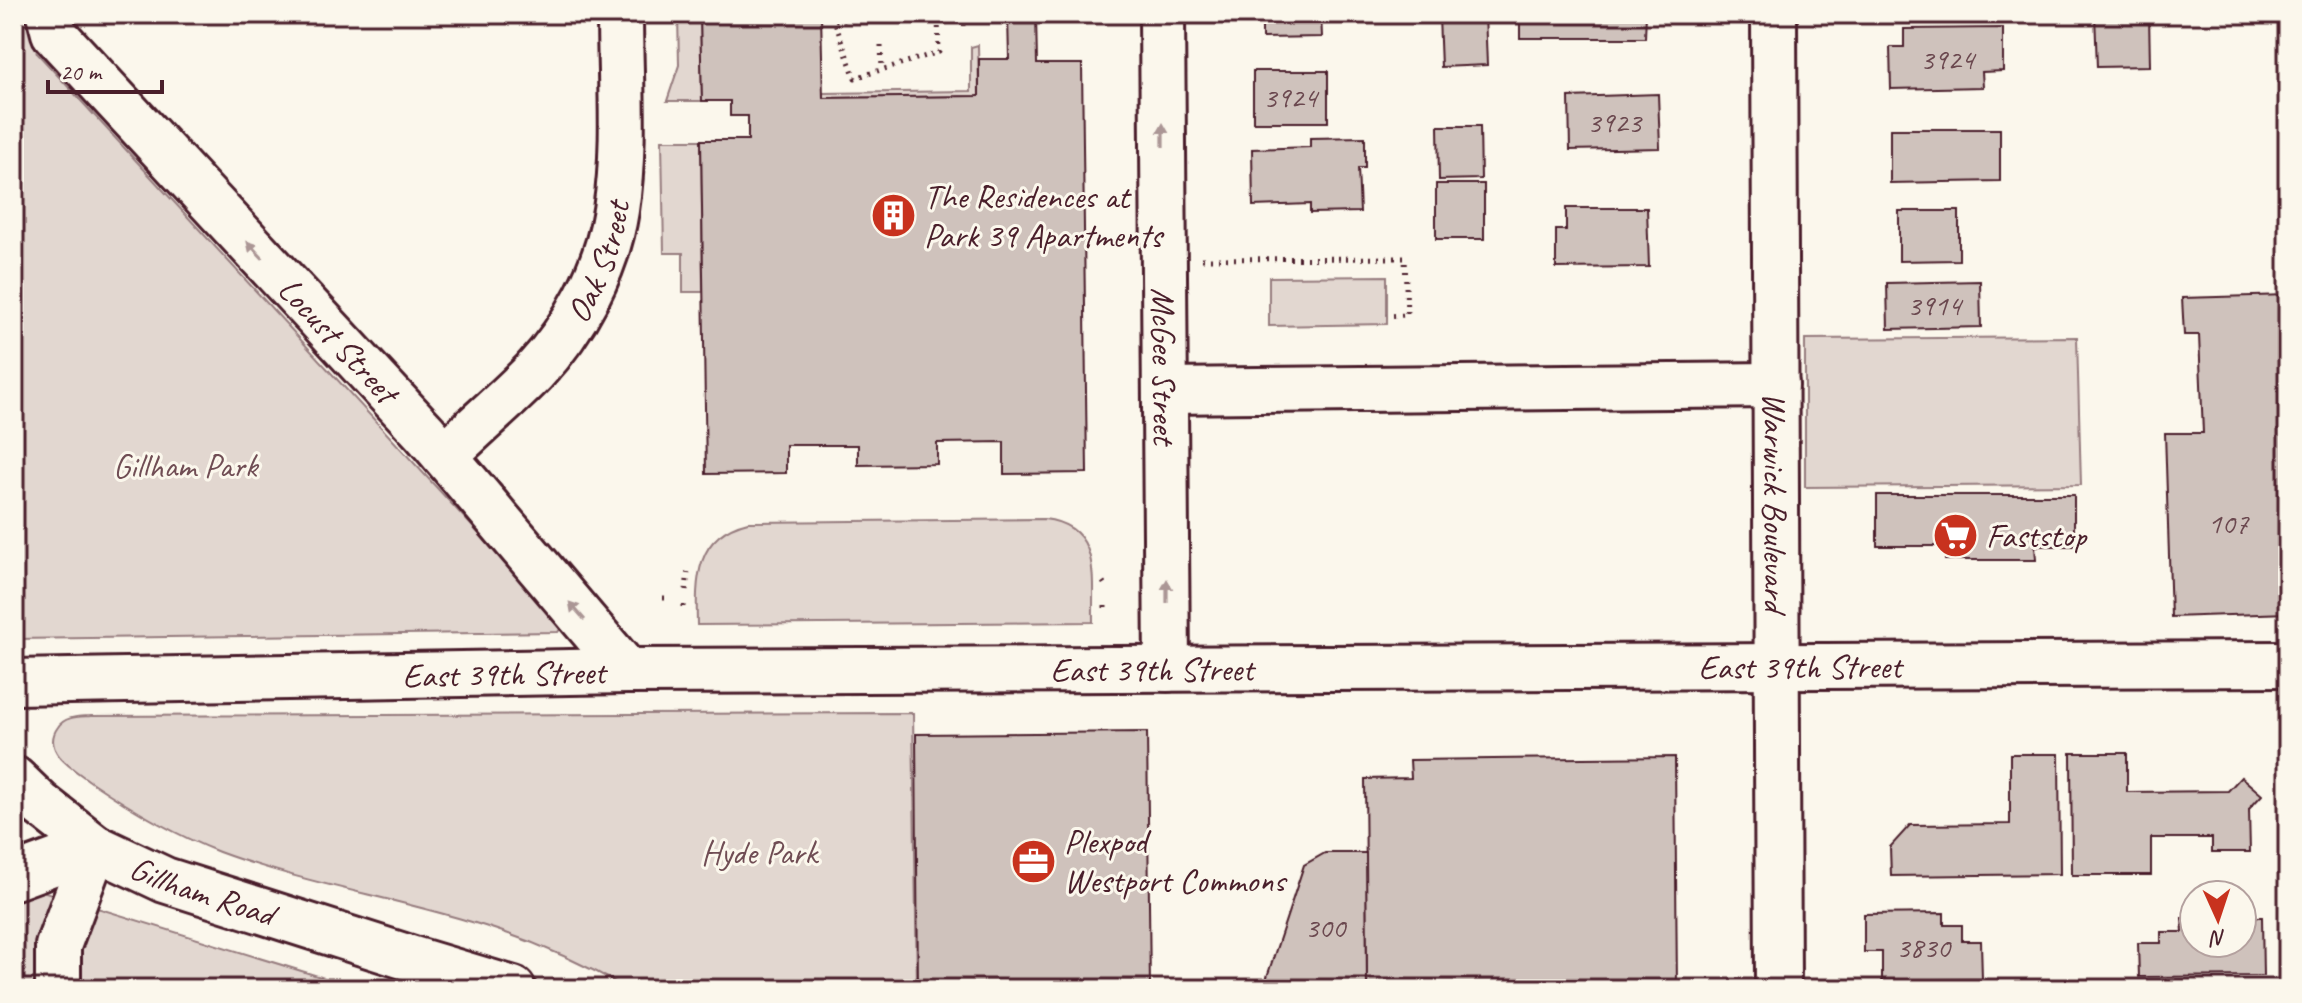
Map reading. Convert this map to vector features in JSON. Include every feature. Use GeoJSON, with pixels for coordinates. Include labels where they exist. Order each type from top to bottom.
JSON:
{"type":"FeatureCollection","features":[{"type":"Feature","properties":{"kind":"street","name":"Locust Street"},"geometry":{"type":"LineString","coordinates":[[49,14],[54,33],[445,456],[627,671]]}},
{"type":"Feature","properties":{"kind":"street","name":"Oak Street"},"geometry":{"type":"LineString","coordinates":[[445,456],[534,372],[561,338],[599,270],[616,213],[620,177],[620,14]]}},
{"type":"Feature","properties":{"kind":"street","name":"McGee Street"},"geometry":{"type":"LineString","coordinates":[[1162,14],[1167,669]]}},
{"type":"Feature","properties":{"kind":"street","name":"Warwick Boulevard"},"geometry":{"type":"LineString","coordinates":[[1774,14],[1778,989]]}},
{"type":"Feature","properties":{"kind":"street"},"geometry":{"type":"LineString","coordinates":[[1165,391],[1776,385]]}},
{"type":"Feature","properties":{"kind":"street","name":"East 39th Street"},"geometry":{"type":"LineString","coordinates":[[14,682],[627,671],[2288,664]]}},
{"type":"Feature","properties":{"kind":"street","name":"Gillham Road"},"geometry":{"type":"LineString","coordinates":[[14,779],[40,804],[95,847],[165,880],[513,989]]}},
{"type":"Feature","properties":{"kind":"street"},"geometry":{"type":"LineString","coordinates":[[14,877],[95,847]]}},
{"type":"Feature","properties":{"kind":"street"},"geometry":{"type":"LineString","coordinates":[[58,989],[58,946],[95,847]]}},
{"type":"Feature","properties":{"kind":"street","name":"Gillham Road"},"geometry":{"type":"LineString","coordinates":[[413,959],[462,989]]}},
{"type":"Feature","properties":{"kind":"path"},"geometry":{"type":"LineString","coordinates":[[938,19],[939,52],[855,78],[834,17],[963,18],[963,26]]}},
{"type":"Feature","properties":{"kind":"path"},"geometry":{"type":"LineString","coordinates":[[881,46],[882,69]]}},
{"type":"Feature","properties":{"kind":"path"},"geometry":{"type":"LineString","coordinates":[[1199,259],[1405,258],[1407,315],[1387,316]]}},
{"type":"Feature","properties":{"kind":"path"},"geometry":{"type":"LineString","coordinates":[[686,590],[688,570]]}},
{"type":"Feature","properties":{"kind":"green space","name":"Gillham Park"},"geometry":{"type":"Polygon","coordinates":[[[14,14],[26,14],[37,53],[563,625],[558,632],[14,639],[14,14]]]}},
{"type":"Feature","properties":{"kind":"green space"},"geometry":{"type":"Polygon","coordinates":[[[678,14],[700,14],[702,101],[667,101],[679,65],[678,14]]]}},
{"type":"Feature","properties":{"kind":"green space"},"geometry":{"type":"Polygon","coordinates":[[[978,45],[979,96],[823,98],[823,93],[971,91],[971,47],[978,45]]]}},
{"type":"Feature","properties":{"kind":"green space"},"geometry":{"type":"Polygon","coordinates":[[[662,140],[701,140],[703,292],[683,292],[683,253],[664,253],[662,140]]]}},
{"type":"Feature","properties":{"kind":"green space"},"geometry":{"type":"Polygon","coordinates":[[[1387,276],[1387,324],[1269,326],[1269,277],[1387,276]]]}},
{"type":"Feature","properties":{"kind":"green space"},"geometry":{"type":"Polygon","coordinates":[[[2077,337],[2081,485],[1805,487],[1805,339],[2077,337]]]}},
{"type":"Feature","properties":{"kind":"green space"},"geometry":{"type":"Polygon","coordinates":[[[1044,519],[1063,524],[1076,532],[1085,543],[1092,572],[1093,622],[697,625],[699,576],[708,548],[731,528],[748,522],[1044,519]]]}},
{"type":"Feature","properties":{"kind":"green space","name":"Hyde Park"},"geometry":{"type":"Polygon","coordinates":[[[913,713],[917,989],[628,989],[562,956],[494,929],[287,874],[202,845],[121,802],[91,782],[62,759],[53,744],[58,727],[64,721],[91,716],[913,713]]]}},
{"type":"Feature","properties":{"kind":"green space"},"geometry":{"type":"Polygon","coordinates":[[[14,868],[32,888],[360,989],[14,989],[14,868]]]}},
{"type":"Feature","properties":{"kind":"building","name":"The Residences at Park 39 Apartments"},"geometry":{"type":"Polygon","coordinates":[[[700,14],[821,14],[823,98],[979,96],[979,59],[1009,59],[1008,16],[991,17],[991,14],[1036,14],[1037,64],[1082,64],[1087,473],[1004,474],[1004,442],[937,443],[937,464],[858,465],[858,445],[786,445],[786,473],[706,474],[701,140],[748,140],[748,116],[730,116],[730,101],[702,101],[700,14]]]}},
{"type":"Feature","properties":{"kind":"building"},"geometry":{"type":"Polygon","coordinates":[[[1262,14],[1321,14],[1322,37],[1262,38],[1262,14]]]}},
{"type":"Feature","properties":{"kind":"building"},"geometry":{"type":"Polygon","coordinates":[[[1485,14],[1487,65],[1441,67],[1439,16],[1485,14]]]}},
{"type":"Feature","properties":{"kind":"building"},"geometry":{"type":"Polygon","coordinates":[[[1520,14],[1646,14],[1645,38],[1520,38],[1520,14]]]}},
{"type":"Feature","properties":{"kind":"building"},"geometry":{"type":"Polygon","coordinates":[[[2095,14],[2149,14],[2150,66],[2097,67],[2095,14]]]}},
{"type":"Feature","properties":{"kind":"building"},"geometry":{"type":"Polygon","coordinates":[[[2233,14],[2288,14],[2288,19],[2233,19],[2233,14]]]}},
{"type":"Feature","properties":{"kind":"building"},"geometry":{"type":"Polygon","coordinates":[[[2003,28],[2003,71],[1982,72],[1983,87],[1891,89],[1890,47],[1904,47],[1904,29],[2003,28]]]}},
{"type":"Feature","properties":{"kind":"building"},"geometry":{"type":"Polygon","coordinates":[[[1253,71],[1328,71],[1328,122],[1253,122],[1253,71]]]}},
{"type":"Feature","properties":{"kind":"building"},"geometry":{"type":"Polygon","coordinates":[[[1658,94],[1660,148],[1570,150],[1569,97],[1658,94]]]}},
{"type":"Feature","properties":{"kind":"building"},"geometry":{"type":"Polygon","coordinates":[[[1438,126],[1480,126],[1481,179],[1439,180],[1438,126]]]}},
{"type":"Feature","properties":{"kind":"building"},"geometry":{"type":"Polygon","coordinates":[[[1890,129],[2000,129],[2000,181],[1890,183],[1890,129]]]}},
{"type":"Feature","properties":{"kind":"building"},"geometry":{"type":"Polygon","coordinates":[[[1365,137],[1365,168],[1358,168],[1360,212],[1310,213],[1310,204],[1253,206],[1252,149],[1310,147],[1310,138],[1365,137]]]}},
{"type":"Feature","properties":{"kind":"building"},"geometry":{"type":"Polygon","coordinates":[[[1436,184],[1484,184],[1484,239],[1436,239],[1436,184]]]}},
{"type":"Feature","properties":{"kind":"building"},"geometry":{"type":"Polygon","coordinates":[[[1566,208],[1647,208],[1649,267],[1556,268],[1556,230],[1566,230],[1566,208]]]}},
{"type":"Feature","properties":{"kind":"building"},"geometry":{"type":"Polygon","coordinates":[[[1899,211],[1959,211],[1959,260],[1899,261],[1899,211]]]}},
{"type":"Feature","properties":{"kind":"building"},"geometry":{"type":"Polygon","coordinates":[[[1980,281],[1981,327],[1888,329],[1887,283],[1980,281]]]}},
{"type":"Feature","properties":{"kind":"building"},"geometry":{"type":"Polygon","coordinates":[[[2288,295],[2288,613],[2171,617],[2165,433],[2203,433],[2199,335],[2184,335],[2182,298],[2288,295]]]}},
{"type":"Feature","properties":{"kind":"building"},"geometry":{"type":"Polygon","coordinates":[[[1877,495],[2074,495],[2074,546],[2035,546],[2036,560],[1945,560],[1945,546],[1877,546],[1877,495]]]}},
{"type":"Feature","properties":{"kind":"building","name":"Plexpod Westport Commons"},"geometry":{"type":"Polygon","coordinates":[[[1147,732],[1150,989],[918,989],[916,734],[1147,732]]]}},
{"type":"Feature","properties":{"kind":"building"},"geometry":{"type":"Polygon","coordinates":[[[2071,753],[2127,753],[2127,792],[2228,791],[2241,777],[2262,795],[2249,809],[2250,852],[2212,852],[2212,838],[2151,838],[2151,875],[2072,875],[2071,753]]]}},
{"type":"Feature","properties":{"kind":"building"},"geometry":{"type":"Polygon","coordinates":[[[2010,754],[2059,754],[2060,874],[1891,876],[1890,847],[1910,825],[2010,824],[2010,754]]]}},
{"type":"Feature","properties":{"kind":"building"},"geometry":{"type":"Polygon","coordinates":[[[1675,757],[1677,989],[1367,989],[1365,779],[1411,778],[1410,760],[1675,757]]]}},
{"type":"Feature","properties":{"kind":"building","name":"Plexpod Westport Commons"},"geometry":{"type":"Polygon","coordinates":[[[1325,853],[1366,853],[1367,989],[1263,989],[1304,865],[1325,853]]]}},
{"type":"Feature","properties":{"kind":"building"},"geometry":{"type":"Polygon","coordinates":[[[1944,913],[1944,925],[1962,925],[1962,941],[1981,941],[1982,979],[1882,981],[1882,952],[1864,952],[1864,914],[1944,913]]]}},
{"type":"Feature","properties":{"kind":"building"},"geometry":{"type":"Polygon","coordinates":[[[2258,917],[2262,917],[2263,976],[2139,977],[2138,943],[2161,943],[2161,932],[2178,932],[2178,959],[2258,959],[2258,917]]]}},
{"type":"Feature","properties":{"kind":"place","name":"The Residences at Park 39 Apartments"},"geometry":{"type":"Point","coordinates":[893,216]}},
{"type":"Feature","properties":{"kind":"place","name":"Faststop"},"geometry":{"type":"Point","coordinates":[1955,535]}},
{"type":"Feature","properties":{"kind":"place","name":"Plexpod Westport Commons"},"geometry":{"type":"Point","coordinates":[1033,861]}}]}
